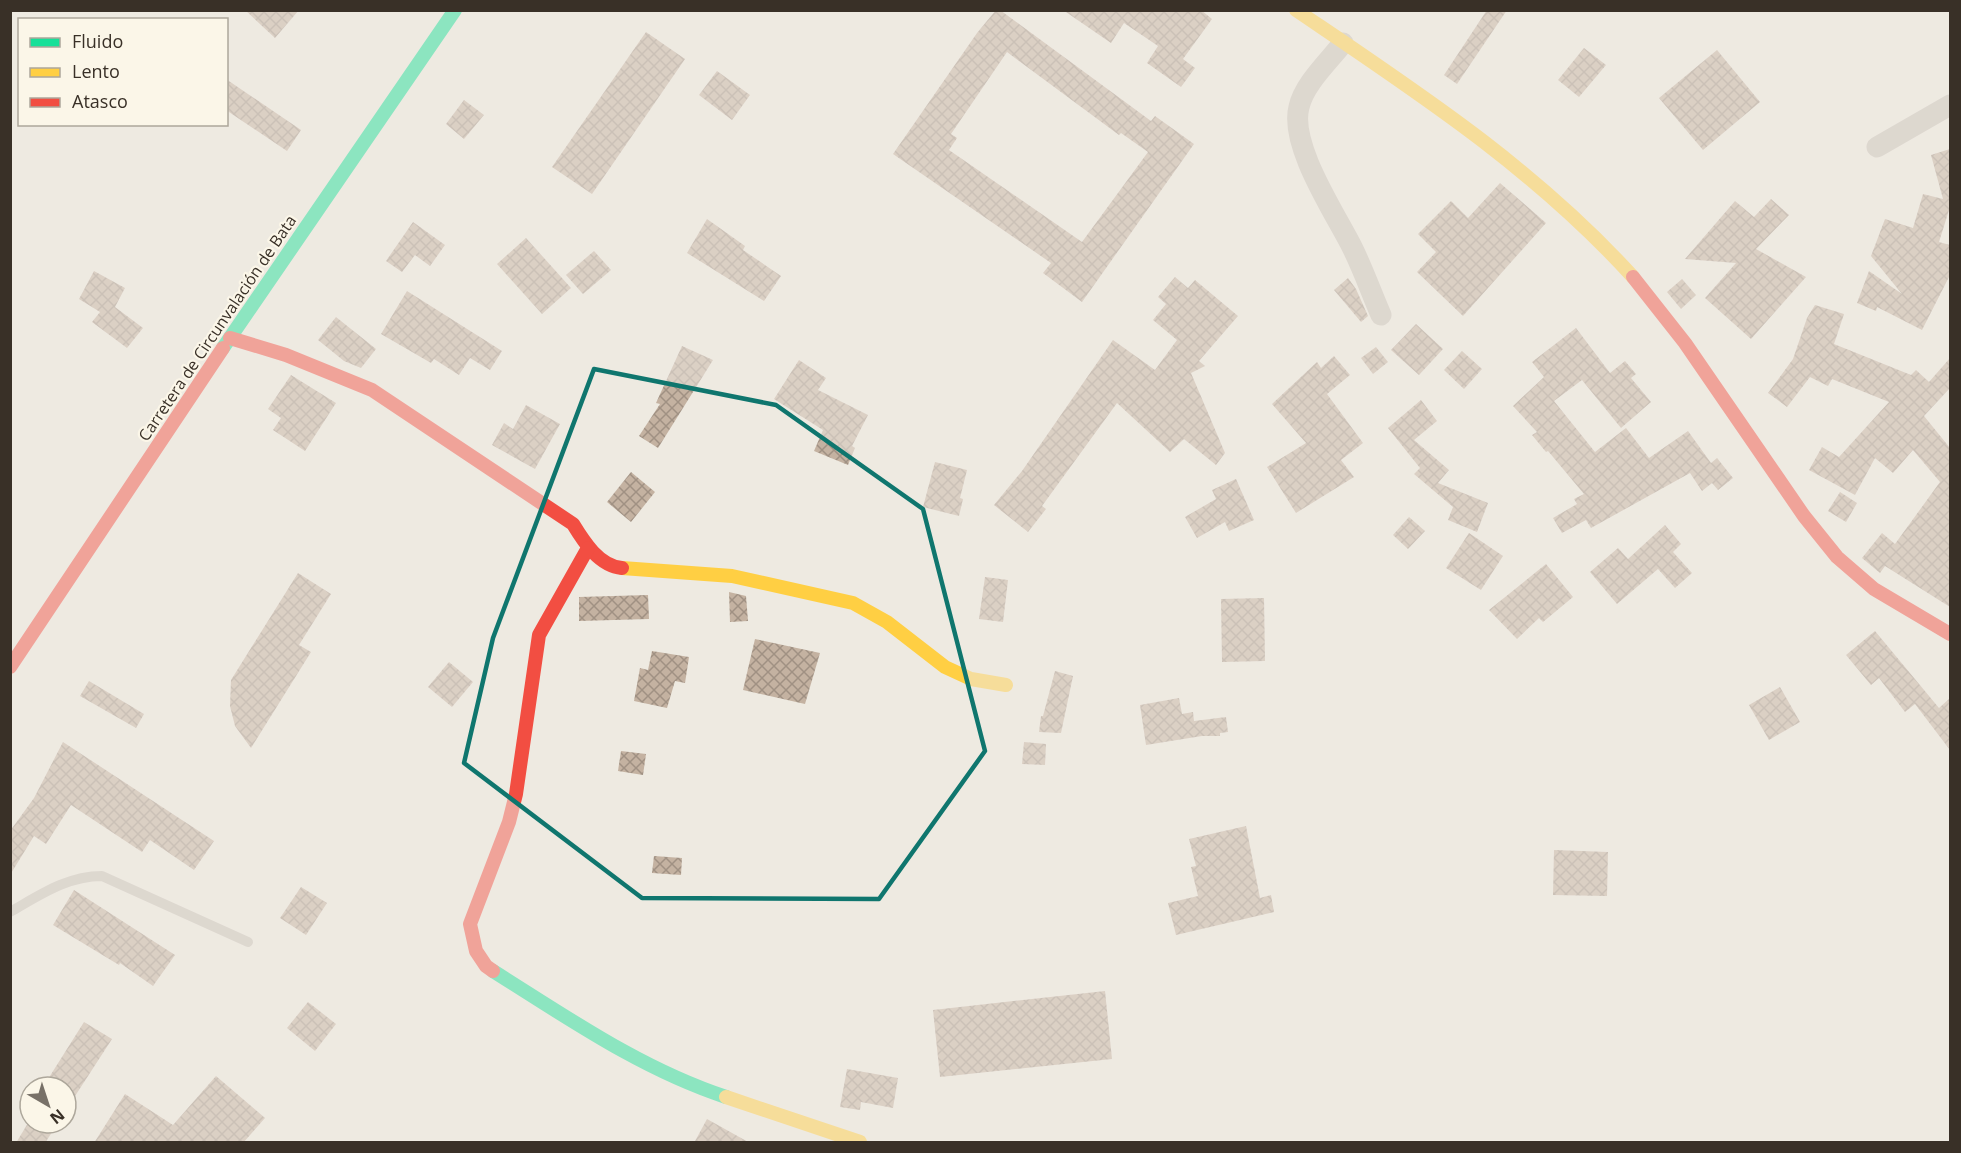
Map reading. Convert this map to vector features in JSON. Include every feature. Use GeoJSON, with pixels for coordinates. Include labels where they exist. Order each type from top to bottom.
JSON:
{"type":"FeatureCollection","features":[{"type":"Feature","properties":{"kind":"street","name":"Carretera de Circunvalación de Bata"},"geometry":{"type":"LineString","coordinates":[[10,667],[230,338],[455,10]]}},
{"type":"Feature","properties":{"kind":"street"},"geometry":{"type":"LineString","coordinates":[[1296,10],[1520,169],[1570,212],[1634,277],[1690,352],[1826,546],[1881,595],[1950,634]]}},
{"type":"Feature","properties":{"kind":"street"},"geometry":{"type":"LineString","coordinates":[[1343,43],[1306,92],[1299,107],[1298,120],[1307,161],[1352,248],[1381,315]]}},
{"type":"Feature","properties":{"kind":"street"},"geometry":{"type":"LineString","coordinates":[[1877,147],[1950,105]]}},
{"type":"Feature","properties":{"kind":"street"},"geometry":{"type":"LineString","coordinates":[[230,338],[286,355],[372,390],[573,524],[588,548],[602,561],[613,567],[732,576],[853,603],[887,622],[945,668],[971,678],[1006,685]]}},
{"type":"Feature","properties":{"kind":"street"},"geometry":{"type":"LineString","coordinates":[[588,548],[539,635],[516,794],[509,822],[470,924],[470,939],[476,953],[486,966],[614,1048],[700,1089],[860,1143]]}},
{"type":"Feature","properties":{"kind":"lane"},"geometry":{"type":"LineString","coordinates":[[10,912],[66,881],[82,876],[102,876],[248,942]]}},
{"type":"Feature","properties":{"kind":"highlighted area"},"geometry":{"type":"Polygon","coordinates":[[[594,369],[776,405],[923,509],[985,751],[879,899],[642,898],[464,763],[493,638],[594,369]]]}},
{"type":"Feature","properties":{"kind":"building"},"geometry":{"type":"Polygon","coordinates":[[[245,10],[299,10],[275,38],[245,10]]]}},
{"type":"Feature","properties":{"kind":"building"},"geometry":{"type":"Polygon","coordinates":[[[996,10],[1000,10],[1151,121],[1155,116],[1194,144],[1082,302],[1043,273],[1051,263],[893,154],[977,33],[996,10]],[[1007,52],[951,134],[957,138],[949,150],[1082,242],[1148,152],[1121,133],[1119,135],[1007,52]]]}},
{"type":"Feature","properties":{"kind":"building"},"geometry":{"type":"Polygon","coordinates":[[[1063,10],[1201,10],[1212,19],[1183,59],[1195,68],[1181,87],[1147,63],[1158,46],[1124,23],[1111,43],[1063,10]]]}},
{"type":"Feature","properties":{"kind":"building"},"geometry":{"type":"Polygon","coordinates":[[[1487,10],[1507,10],[1457,84],[1444,75],[1487,10]]]}},
{"type":"Feature","properties":{"kind":"building"},"geometry":{"type":"Polygon","coordinates":[[[646,32],[685,59],[592,194],[552,167],[646,32]]]}},
{"type":"Feature","properties":{"kind":"building"},"geometry":{"type":"Polygon","coordinates":[[[1584,48],[1606,65],[1579,97],[1558,80],[1584,48]]]}},
{"type":"Feature","properties":{"kind":"building"},"geometry":{"type":"Polygon","coordinates":[[[1717,50],[1760,102],[1703,150],[1659,98],[1717,50]]]}},
{"type":"Feature","properties":{"kind":"building"},"geometry":{"type":"Polygon","coordinates":[[[717,71],[750,95],[732,120],[699,95],[717,71]]]}},
{"type":"Feature","properties":{"kind":"building"},"geometry":{"type":"Polygon","coordinates":[[[228,80],[301,130],[287,151],[228,111],[228,80]]]}},
{"type":"Feature","properties":{"kind":"building"},"geometry":{"type":"Polygon","coordinates":[[[464,100],[484,115],[464,139],[446,124],[464,100]]]}},
{"type":"Feature","properties":{"kind":"building"},"geometry":{"type":"Polygon","coordinates":[[[1950,149],[1950,207],[1939,242],[1950,245],[1950,275],[1922,330],[1877,307],[1876,311],[1857,303],[1869,271],[1902,294],[1871,256],[1885,219],[1913,228],[1923,194],[1943,199],[1931,155],[1950,149]]]}},
{"type":"Feature","properties":{"kind":"building"},"geometry":{"type":"Polygon","coordinates":[[[1500,183],[1546,223],[1463,316],[1417,272],[1436,252],[1418,234],[1451,201],[1468,218],[1500,183]]]}},
{"type":"Feature","properties":{"kind":"building"},"geometry":{"type":"Polygon","coordinates":[[[1771,199],[1789,215],[1756,249],[1806,277],[1751,339],[1705,298],[1736,263],[1685,259],[1735,201],[1754,217],[1771,199]]]}},
{"type":"Feature","properties":{"kind":"building"},"geometry":{"type":"Polygon","coordinates":[[[707,219],[745,246],[743,250],[781,276],[764,301],[687,253],[707,219]]]}},
{"type":"Feature","properties":{"kind":"building"},"geometry":{"type":"Polygon","coordinates":[[[413,222],[445,245],[430,266],[415,255],[402,272],[386,261],[413,222]]]}},
{"type":"Feature","properties":{"kind":"building"},"geometry":{"type":"Polygon","coordinates":[[[526,238],[571,288],[542,314],[497,264],[526,238]]]}},
{"type":"Feature","properties":{"kind":"building"},"geometry":{"type":"Polygon","coordinates":[[[594,251],[611,270],[583,294],[566,275],[594,251]]]}},
{"type":"Feature","properties":{"kind":"building"},"geometry":{"type":"Polygon","coordinates":[[[94,271],[125,288],[115,307],[143,328],[127,348],[92,322],[100,312],[79,299],[94,271]]]}},
{"type":"Feature","properties":{"kind":"building"},"geometry":{"type":"Polygon","coordinates":[[[1175,277],[1188,288],[1195,280],[1238,316],[1199,361],[1205,366],[1191,373],[1225,453],[1216,465],[1184,439],[1170,452],[1117,403],[1042,506],[1046,509],[1028,532],[994,505],[1022,471],[1113,340],[1155,370],[1177,340],[1153,320],[1166,304],[1158,297],[1175,277]]]}},
{"type":"Feature","properties":{"kind":"building"},"geometry":{"type":"Polygon","coordinates":[[[1348,278],[1356,289],[1368,316],[1361,322],[1334,290],[1348,278]]]}},
{"type":"Feature","properties":{"kind":"building"},"geometry":{"type":"Polygon","coordinates":[[[1682,279],[1696,295],[1681,309],[1667,292],[1682,279]]]}},
{"type":"Feature","properties":{"kind":"building"},"geometry":{"type":"Polygon","coordinates":[[[407,291],[502,351],[490,370],[470,358],[459,375],[434,359],[431,363],[381,334],[407,291]]]}},
{"type":"Feature","properties":{"kind":"building"},"geometry":{"type":"Polygon","coordinates":[[[1815,305],[1844,314],[1834,344],[1911,375],[1916,370],[1929,382],[1950,358],[1950,388],[1924,416],[1950,448],[1950,607],[1885,566],[1880,573],[1862,558],[1882,533],[1895,544],[1940,482],[1913,450],[1893,473],[1875,458],[1855,495],[1809,470],[1822,447],[1839,457],[1889,402],[1832,379],[1828,386],[1810,377],[1787,407],[1768,393],[1793,359],[1807,318],[1815,305]]]}},
{"type":"Feature","properties":{"kind":"building"},"geometry":{"type":"Polygon","coordinates":[[[336,317],[376,349],[361,368],[344,361],[318,340],[336,317]]]}},
{"type":"Feature","properties":{"kind":"building"},"geometry":{"type":"Polygon","coordinates":[[[1416,324],[1443,349],[1419,375],[1391,350],[1416,324]]]}},
{"type":"Feature","properties":{"kind":"building"},"geometry":{"type":"Polygon","coordinates":[[[1576,328],[1610,373],[1625,361],[1636,374],[1631,378],[1651,402],[1621,428],[1582,380],[1554,401],[1595,452],[1626,428],[1649,458],[1688,431],[1711,463],[1717,458],[1733,478],[1718,490],[1712,483],[1702,491],[1690,473],[1591,528],[1586,520],[1562,533],[1553,518],[1577,504],[1574,499],[1584,494],[1532,435],[1537,432],[1513,406],[1544,377],[1532,362],[1576,328]]]}},
{"type":"Feature","properties":{"kind":"building"},"geometry":{"type":"Polygon","coordinates":[[[682,346],[713,360],[658,448],[639,436],[660,404],[656,403],[682,346]]]}},
{"type":"Feature","properties":{"kind":"building"},"geometry":{"type":"Polygon","coordinates":[[[1376,347],[1388,362],[1373,374],[1361,358],[1376,347]]]}},
{"type":"Feature","properties":{"kind":"building"},"geometry":{"type":"Polygon","coordinates":[[[1462,351],[1482,369],[1464,389],[1444,370],[1462,351]]]}},
{"type":"Feature","properties":{"kind":"building"},"geometry":{"type":"Polygon","coordinates":[[[1334,356],[1350,375],[1327,394],[1363,443],[1341,460],[1354,477],[1296,513],[1267,467],[1306,443],[1272,404],[1317,362],[1321,368],[1334,356]]]}},
{"type":"Feature","properties":{"kind":"building"},"geometry":{"type":"Polygon","coordinates":[[[799,360],[826,378],[818,390],[868,415],[852,446],[855,448],[848,465],[814,451],[823,430],[774,399],[799,360]]]}},
{"type":"Feature","properties":{"kind":"building"},"geometry":{"type":"Polygon","coordinates":[[[291,375],[336,403],[305,451],[273,430],[281,418],[268,409],[291,375]]]}},
{"type":"Feature","properties":{"kind":"building"},"geometry":{"type":"Polygon","coordinates":[[[1421,400],[1437,421],[1414,440],[1449,470],[1438,483],[1488,503],[1477,532],[1448,520],[1453,507],[1414,474],[1420,468],[1388,428],[1421,400]]]}},
{"type":"Feature","properties":{"kind":"building"},"geometry":{"type":"Polygon","coordinates":[[[526,405],[560,424],[535,469],[492,445],[504,423],[513,429],[526,405]]]}},
{"type":"Feature","properties":{"kind":"building"},"geometry":{"type":"Polygon","coordinates":[[[935,462],[967,470],[960,498],[963,499],[959,516],[923,507],[935,462]]]}},
{"type":"Feature","properties":{"kind":"building"},"geometry":{"type":"Polygon","coordinates":[[[631,472],[655,492],[631,522],[607,502],[631,472]]]}},
{"type":"Feature","properties":{"kind":"building"},"geometry":{"type":"Polygon","coordinates":[[[1236,479],[1254,520],[1229,531],[1225,522],[1197,538],[1185,517],[1216,499],[1212,490],[1236,479]]]}},
{"type":"Feature","properties":{"kind":"building"},"geometry":{"type":"Polygon","coordinates":[[[1840,492],[1857,503],[1846,522],[1828,511],[1840,492]]]}},
{"type":"Feature","properties":{"kind":"building"},"geometry":{"type":"Polygon","coordinates":[[[1409,517],[1425,531],[1408,549],[1393,535],[1409,517]]]}},
{"type":"Feature","properties":{"kind":"building"},"geometry":{"type":"Polygon","coordinates":[[[1665,525],[1681,544],[1673,552],[1692,573],[1675,588],[1658,569],[1617,604],[1590,572],[1618,548],[1628,559],[1665,525]]]}},
{"type":"Feature","properties":{"kind":"building"},"geometry":{"type":"Polygon","coordinates":[[[1469,533],[1503,556],[1481,590],[1446,568],[1469,533]]]}},
{"type":"Feature","properties":{"kind":"building"},"geometry":{"type":"Polygon","coordinates":[[[1546,564],[1573,597],[1543,622],[1539,618],[1517,639],[1489,610],[1546,564]]]}},
{"type":"Feature","properties":{"kind":"building"},"geometry":{"type":"Polygon","coordinates":[[[298,573],[331,594],[299,645],[311,652],[251,748],[235,726],[230,706],[231,680],[298,573]]]}},
{"type":"Feature","properties":{"kind":"building"},"geometry":{"type":"Polygon","coordinates":[[[985,577],[1008,580],[1003,622],[979,619],[985,577]]]}},
{"type":"Feature","properties":{"kind":"building"},"geometry":{"type":"Polygon","coordinates":[[[729,592],[746,596],[748,621],[730,622],[729,592]]]}},
{"type":"Feature","properties":{"kind":"building"},"geometry":{"type":"Polygon","coordinates":[[[648,595],[649,619],[579,621],[579,597],[648,595]]]}},
{"type":"Feature","properties":{"kind":"building"},"geometry":{"type":"Polygon","coordinates":[[[1264,598],[1265,661],[1222,662],[1221,599],[1264,598]]]}},
{"type":"Feature","properties":{"kind":"building"},"geometry":{"type":"Polygon","coordinates":[[[1875,631],[1939,708],[1950,698],[1950,750],[1915,704],[1905,712],[1879,678],[1871,685],[1846,655],[1875,631]]]}},
{"type":"Feature","properties":{"kind":"building"},"geometry":{"type":"Polygon","coordinates":[[[755,639],[820,653],[805,704],[743,690],[755,639]]]}},
{"type":"Feature","properties":{"kind":"building"},"geometry":{"type":"Polygon","coordinates":[[[652,651],[689,657],[685,683],[675,681],[667,708],[634,701],[640,668],[648,670],[652,651]]]}},
{"type":"Feature","properties":{"kind":"building"},"geometry":{"type":"Polygon","coordinates":[[[449,662],[473,682],[452,707],[428,687],[449,662]]]}},
{"type":"Feature","properties":{"kind":"building"},"geometry":{"type":"Polygon","coordinates":[[[1055,671],[1073,676],[1061,733],[1039,732],[1041,716],[1043,716],[1055,671]]]}},
{"type":"Feature","properties":{"kind":"building"},"geometry":{"type":"Polygon","coordinates":[[[89,681],[144,714],[136,728],[80,696],[89,681]]]}},
{"type":"Feature","properties":{"kind":"building"},"geometry":{"type":"Polygon","coordinates":[[[1780,687],[1800,722],[1769,740],[1749,705],[1780,687]]]}},
{"type":"Feature","properties":{"kind":"building"},"geometry":{"type":"Polygon","coordinates":[[[1179,698],[1182,714],[1193,712],[1194,721],[1226,717],[1228,732],[1220,733],[1220,736],[1202,736],[1146,745],[1140,705],[1179,698]]]}},
{"type":"Feature","properties":{"kind":"building"},"geometry":{"type":"Polygon","coordinates":[[[63,742],[214,841],[194,870],[150,840],[142,852],[71,805],[46,844],[34,836],[10,875],[10,831],[34,798],[63,742]]]}},
{"type":"Feature","properties":{"kind":"building"},"geometry":{"type":"Polygon","coordinates":[[[1024,742],[1046,744],[1045,765],[1022,764],[1024,742]]]}},
{"type":"Feature","properties":{"kind":"building"},"geometry":{"type":"Polygon","coordinates":[[[621,751],[646,754],[643,775],[618,771],[621,751]]]}},
{"type":"Feature","properties":{"kind":"building"},"geometry":{"type":"Polygon","coordinates":[[[1246,826],[1260,898],[1271,895],[1274,912],[1176,935],[1168,903],[1198,896],[1191,867],[1196,866],[1189,839],[1246,826]]]}},
{"type":"Feature","properties":{"kind":"building"},"geometry":{"type":"Polygon","coordinates":[[[1554,850],[1608,852],[1607,896],[1553,895],[1554,850]]]}},
{"type":"Feature","properties":{"kind":"building"},"geometry":{"type":"Polygon","coordinates":[[[654,856],[682,858],[681,875],[652,873],[654,856]]]}},
{"type":"Feature","properties":{"kind":"building"},"geometry":{"type":"Polygon","coordinates":[[[301,887],[327,903],[306,935],[280,918],[301,887]]]}},
{"type":"Feature","properties":{"kind":"building"},"geometry":{"type":"Polygon","coordinates":[[[74,890],[175,955],[153,986],[120,963],[119,965],[53,925],[74,890]]]}},
{"type":"Feature","properties":{"kind":"building"},"geometry":{"type":"Polygon","coordinates":[[[1105,991],[1112,1059],[940,1077],[933,1010],[1105,991]]]}},
{"type":"Feature","properties":{"kind":"building"},"geometry":{"type":"Polygon","coordinates":[[[308,1002],[336,1024],[315,1051],[287,1028],[308,1002]]]}},
{"type":"Feature","properties":{"kind":"building"},"geometry":{"type":"Polygon","coordinates":[[[84,1022],[112,1039],[78,1091],[78,1075],[51,1075],[84,1022]]]}},
{"type":"Feature","properties":{"kind":"building"},"geometry":{"type":"Polygon","coordinates":[[[847,1069],[898,1078],[893,1108],[861,1102],[860,1110],[840,1107],[847,1069]]]}},
{"type":"Feature","properties":{"kind":"building"},"geometry":{"type":"Polygon","coordinates":[[[216,1076],[265,1118],[243,1143],[94,1143],[125,1094],[173,1125],[216,1076]]]}},
{"type":"Feature","properties":{"kind":"building"},"geometry":{"type":"Polygon","coordinates":[[[707,1119],[750,1143],[694,1143],[707,1119]]]}},
{"type":"Feature","properties":{"kind":"building"},"geometry":{"type":"Polygon","coordinates":[[[21,1135],[50,1135],[45,1143],[16,1143],[21,1135]]]}},
{"type":"Feature","properties":{"kind":"traffic: fast"},"geometry":{"type":"LineString","coordinates":[[223,348],[455,10]]}},
{"type":"Feature","properties":{"kind":"traffic: fast"},"geometry":{"type":"LineString","coordinates":[[493,971],[577,1024],[635,1057],[664,1072],[726,1097]]}},
{"type":"Feature","properties":{"kind":"traffic: slow"},"geometry":{"type":"LineString","coordinates":[[1296,10],[1430,102],[1515,166],[1556,201],[1633,277]]}},
{"type":"Feature","properties":{"kind":"traffic: slow"},"geometry":{"type":"LineString","coordinates":[[622,568],[732,576],[853,603],[887,622],[945,667],[971,679],[1006,685]]}},
{"type":"Feature","properties":{"kind":"traffic: slow"},"geometry":{"type":"LineString","coordinates":[[726,1097],[860,1142]]}},
{"type":"Feature","properties":{"kind":"traffic: jam"},"geometry":{"type":"LineString","coordinates":[[1633,277],[1685,343],[1804,516],[1837,557],[1874,589],[1950,634]]}},
{"type":"Feature","properties":{"kind":"traffic: jam"},"geometry":{"type":"LineString","coordinates":[[230,338],[286,355],[372,390],[573,524],[599,558],[622,568]]}},
{"type":"Feature","properties":{"kind":"traffic: jam"},"geometry":{"type":"LineString","coordinates":[[10,667],[223,348]]}},
{"type":"Feature","properties":{"kind":"traffic: jam"},"geometry":{"type":"LineString","coordinates":[[493,971],[486,966],[476,951],[470,924],[509,822],[516,794],[539,635],[588,548]]}}]}
